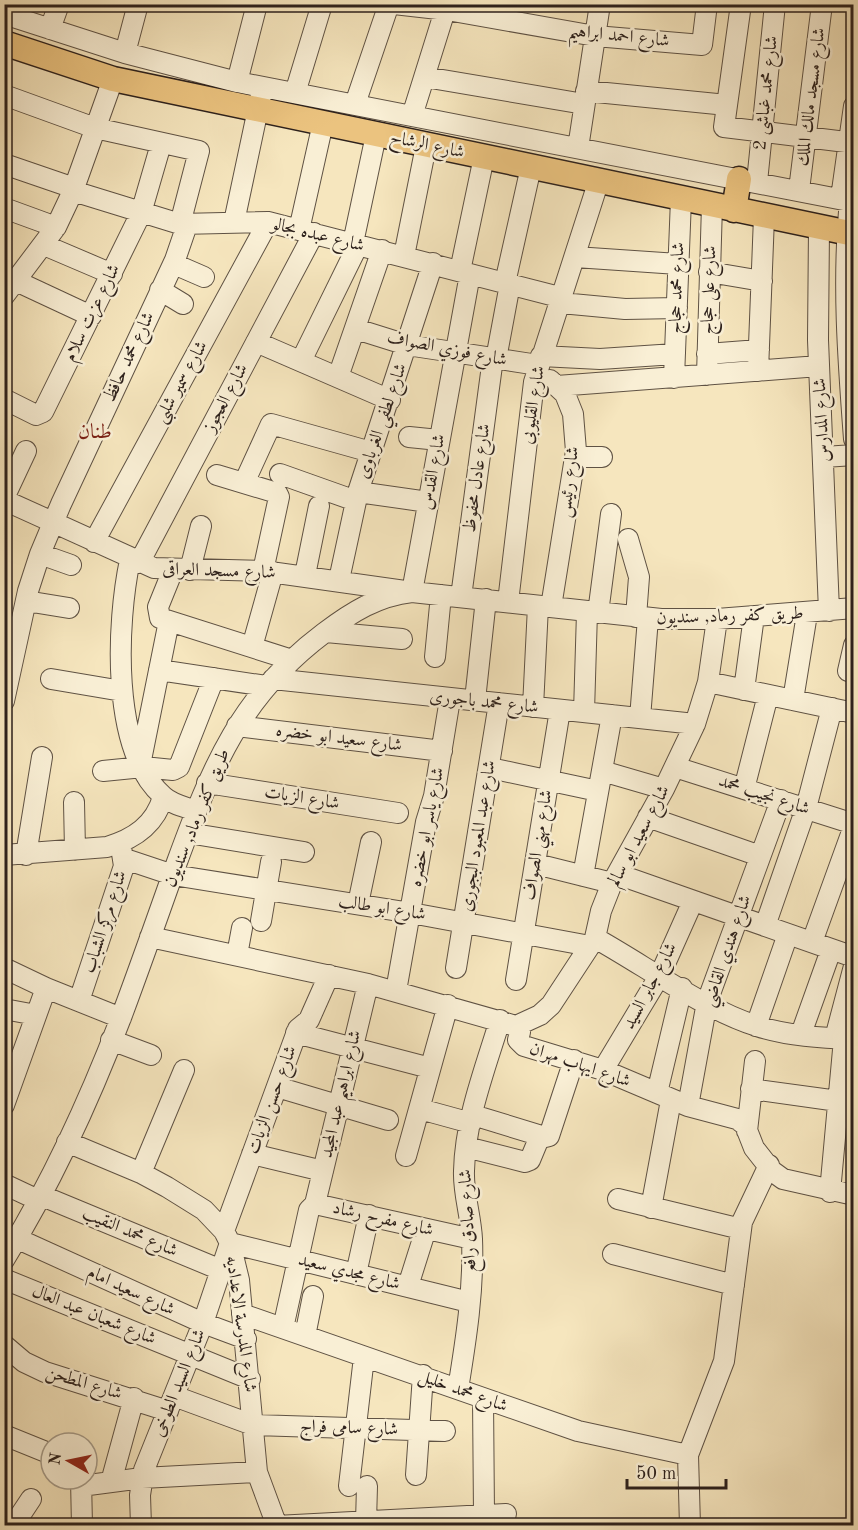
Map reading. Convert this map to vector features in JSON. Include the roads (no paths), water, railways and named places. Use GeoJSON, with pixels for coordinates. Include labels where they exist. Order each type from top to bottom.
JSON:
{"type":"FeatureCollection","features":[{"type":"Feature","properties":{"kind":"main road","name":"شارع الرشاح"},"geometry":{"type":"LineString","coordinates":[[4,43],[113,79],[260,99],[322,123],[850,234]]}},
{"type":"Feature","properties":{"kind":"main road"},"geometry":{"type":"LineString","coordinates":[[723,208],[748,181]]}},
{"type":"Feature","properties":{"kind":"street"},"geometry":{"type":"LineString","coordinates":[[50,29],[59,4]]}},
{"type":"Feature","properties":{"kind":"street"},"geometry":{"type":"LineString","coordinates":[[125,53],[138,4]]}},
{"type":"Feature","properties":{"kind":"street"},"geometry":{"type":"LineString","coordinates":[[237,82],[257,4]]}},
{"type":"Feature","properties":{"kind":"street"},"geometry":{"type":"LineString","coordinates":[[295,93],[322,4]]}},
{"type":"Feature","properties":{"kind":"street"},"geometry":{"type":"LineString","coordinates":[[355,104],[389,4]]}},
{"type":"Feature","properties":{"kind":"street","name":"شارع احمد ابراهيم"},"geometry":{"type":"LineString","coordinates":[[394,4],[500,12],[594,36],[702,45],[707,4]]}},
{"type":"Feature","properties":{"kind":"street"},"geometry":{"type":"LineString","coordinates":[[578,148],[600,4]]}},
{"type":"Feature","properties":{"kind":"street"},"geometry":{"type":"LineString","coordinates":[[741,4],[725,114],[727,129],[851,142]]}},
{"type":"Feature","properties":{"kind":"street","name":"شارع محمد غباشى 2"},"geometry":{"type":"LineString","coordinates":[[748,181],[762,133],[775,4]]}},
{"type":"Feature","properties":{"kind":"street","name":"شارع مسجد مالك الملك"},"geometry":{"type":"LineString","coordinates":[[799,190],[822,4]]}},
{"type":"Feature","properties":{"kind":"street"},"geometry":{"type":"LineString","coordinates":[[412,116],[447,7]]}},
{"type":"Feature","properties":{"kind":"street","name":"شارع الرشاح"},"geometry":{"type":"LineString","coordinates":[[4,14],[125,53],[237,82],[260,99],[295,93],[848,200]]}},
{"type":"Feature","properties":{"kind":"street"},"geometry":{"type":"LineString","coordinates":[[425,77],[725,114]]}},
{"type":"Feature","properties":{"kind":"street"},"geometry":{"type":"LineString","coordinates":[[91,316],[10,288],[56,227],[73,189],[113,79]]}},
{"type":"Feature","properties":{"kind":"street"},"geometry":{"type":"LineString","coordinates":[[4,95],[95,128],[161,144]]}},
{"type":"Feature","properties":{"kind":"street"},"geometry":{"type":"LineString","coordinates":[[234,222],[260,99]]}},
{"type":"Feature","properties":{"kind":"street"},"geometry":{"type":"LineString","coordinates":[[854,106],[848,200],[854,439]]}},
{"type":"Feature","properties":{"kind":"street","name":"شارع العجوز"},"geometry":{"type":"LineString","coordinates":[[164,797],[142,765],[128,720],[122,690],[119,639],[134,561],[256,342],[306,231],[322,123]]}},
{"type":"Feature","properties":{"kind":"street"},"geometry":{"type":"LineString","coordinates":[[301,361],[356,244],[376,135]]}},
{"type":"Feature","properties":{"kind":"street","name":"شارع محمد حافظ"},"geometry":{"type":"LineString","coordinates":[[5,701],[11,636],[26,601],[40,554],[160,290],[174,264],[199,151],[161,144]]}},
{"type":"Feature","properties":{"kind":"street","name":"شارع عزت سلام"},"geometry":{"type":"LineString","coordinates":[[4,399],[36,415],[43,412],[141,213],[161,144]]}},
{"type":"Feature","properties":{"kind":"street"},"geometry":{"type":"LineString","coordinates":[[404,255],[426,146]]}},
{"type":"Feature","properties":{"kind":"street","name":"شارع القدس"},"geometry":{"type":"LineString","coordinates":[[412,592],[454,352],[484,157]]}},
{"type":"Feature","properties":{"kind":"street","name":"شارع عبده بجالو"},"geometry":{"type":"LineString","coordinates":[[4,164],[141,213],[184,225],[268,222],[404,255],[562,300],[618,309],[677,308]]}},
{"type":"Feature","properties":{"kind":"street","name":"شارع عادل محفوظ"},"geometry":{"type":"LineString","coordinates":[[435,657],[451,596],[531,167]]}},
{"type":"Feature","properties":{"kind":"street","name":"شارع القليوبى"},"geometry":{"type":"LineString","coordinates":[[508,602],[538,364],[562,300],[599,180]]}},
{"type":"Feature","properties":{"kind":"street","name":"شارع محمد حجاج"},"geometry":{"type":"LineString","coordinates":[[674,378],[681,199]]}},
{"type":"Feature","properties":{"kind":"street"},"geometry":{"type":"LineString","coordinates":[[4,208],[56,227]]}},
{"type":"Feature","properties":{"kind":"street","name":"شارع على حجاج"},"geometry":{"type":"LineString","coordinates":[[707,375],[709,272],[723,208]]}},
{"type":"Feature","properties":{"kind":"street"},"geometry":{"type":"LineString","coordinates":[[758,371],[764,217]]}},
{"type":"Feature","properties":{"kind":"street","name":"شارع سمير شلبى"},"geometry":{"type":"LineString","coordinates":[[94,542],[268,222]]}},
{"type":"Feature","properties":{"kind":"street","name":"شارع المدارس"},"geometry":{"type":"LineString","coordinates":[[819,228],[818,340],[830,611]]}},
{"type":"Feature","properties":{"kind":"street"},"geometry":{"type":"LineString","coordinates":[[44,245],[112,274]]}},
{"type":"Feature","properties":{"kind":"street"},"geometry":{"type":"LineString","coordinates":[[338,377],[382,250]]}},
{"type":"Feature","properties":{"kind":"street"},"geometry":{"type":"LineString","coordinates":[[575,257],[678,264]]}},
{"type":"Feature","properties":{"kind":"street","name":"شارع لطفي الغرباوى"},"geometry":{"type":"LineString","coordinates":[[339,580],[357,496],[433,263]]}},
{"type":"Feature","properties":{"kind":"street"},"geometry":{"type":"LineString","coordinates":[[174,264],[204,277]]}},
{"type":"Feature","properties":{"kind":"street"},"geometry":{"type":"LineString","coordinates":[[709,272],[762,281]]}},
{"type":"Feature","properties":{"kind":"street"},"geometry":{"type":"LineString","coordinates":[[160,290],[183,304]]}},
{"type":"Feature","properties":{"kind":"street","name":"شارع فوزي الصواف"},"geometry":{"type":"LineString","coordinates":[[356,329],[407,345],[538,364],[675,354]]}},
{"type":"Feature","properties":{"kind":"street"},"geometry":{"type":"LineString","coordinates":[[818,340],[851,340]]}},
{"type":"Feature","properties":{"kind":"street"},"geometry":{"type":"LineString","coordinates":[[256,342],[390,400]]}},
{"type":"Feature","properties":{"kind":"street"},"geometry":{"type":"LineString","coordinates":[[707,354],[759,350]]}},
{"type":"Feature","properties":{"kind":"street","name":"شارع رئيس"},"geometry":{"type":"LineString","coordinates":[[538,364],[565,393],[573,414],[575,457],[544,606]]}},
{"type":"Feature","properties":{"kind":"street"},"geometry":{"type":"LineString","coordinates":[[557,386],[819,366]]}},
{"type":"Feature","properties":{"kind":"street"},"geometry":{"type":"LineString","coordinates":[[244,483],[267,427],[273,424],[371,452]]}},
{"type":"Feature","properties":{"kind":"street"},"geometry":{"type":"LineString","coordinates":[[410,436],[439,440]]}},
{"type":"Feature","properties":{"kind":"street"},"geometry":{"type":"LineString","coordinates":[[4,499],[26,451]]}},
{"type":"Feature","properties":{"kind":"street"},"geometry":{"type":"LineString","coordinates":[[824,457],[854,455]]}},
{"type":"Feature","properties":{"kind":"street"},"geometry":{"type":"LineString","coordinates":[[575,457],[602,457]]}},
{"type":"Feature","properties":{"kind":"street"},"geometry":{"type":"LineString","coordinates":[[280,474],[357,496],[428,502]]}},
{"type":"Feature","properties":{"kind":"street"},"geometry":{"type":"LineString","coordinates":[[216,475],[277,493],[279,496],[268,571],[252,647]]}},
{"type":"Feature","properties":{"kind":"street","name":"شارع مسجد العراقى"},"geometry":{"type":"LineString","coordinates":[[4,499],[153,568],[268,571],[412,592]]}},
{"type":"Feature","properties":{"kind":"street"},"geometry":{"type":"LineString","coordinates":[[305,575],[319,506]]}},
{"type":"Feature","properties":{"kind":"street"},"geometry":{"type":"LineString","coordinates":[[584,712],[593,612],[611,514]]}},
{"type":"Feature","properties":{"kind":"street"},"geometry":{"type":"LineString","coordinates":[[201,526],[181,570],[158,611],[159,616],[292,660]]}},
{"type":"Feature","properties":{"kind":"street"},"geometry":{"type":"LineString","coordinates":[[628,539],[639,577],[642,617],[640,718]]}},
{"type":"Feature","properties":{"kind":"street"},"geometry":{"type":"LineString","coordinates":[[40,554],[71,565]]}},
{"type":"Feature","properties":{"kind":"street","name":"طريق كفر رماد, سنديون"},"geometry":{"type":"LineString","coordinates":[[10,1248],[67,1142],[121,1018],[196,811],[220,754],[269,682],[326,632],[371,602],[389,594],[412,592],[642,617],[717,619],[807,614],[854,608]]}},
{"type":"Feature","properties":{"kind":"street"},"geometry":{"type":"LineString","coordinates":[[475,700],[486,599]]}},
{"type":"Feature","properties":{"kind":"street"},"geometry":{"type":"LineString","coordinates":[[26,601],[69,608]]}},
{"type":"Feature","properties":{"kind":"street"},"geometry":{"type":"LineString","coordinates":[[533,707],[544,606]]}},
{"type":"Feature","properties":{"kind":"street"},"geometry":{"type":"LineString","coordinates":[[793,700],[807,614]]}},
{"type":"Feature","properties":{"kind":"street"},"geometry":{"type":"LineString","coordinates":[[744,690],[754,616]]}},
{"type":"Feature","properties":{"kind":"street","name":"شارع سعيد ابو سالم"},"geometry":{"type":"LineString","coordinates":[[508,1023],[540,1015],[551,1005],[592,942],[614,879],[664,789],[695,724],[708,682],[717,619]]}},
{"type":"Feature","properties":{"kind":"street"},"geometry":{"type":"LineString","coordinates":[[142,765],[169,621]]}},
{"type":"Feature","properties":{"kind":"street"},"geometry":{"type":"LineString","coordinates":[[326,632],[402,639]]}},
{"type":"Feature","properties":{"kind":"street"},"geometry":{"type":"LineString","coordinates":[[848,670],[854,645]]}},
{"type":"Feature","properties":{"kind":"street","name":"شارع محمد باجورى"},"geometry":{"type":"LineString","coordinates":[[159,670],[214,678],[475,700],[695,724]]}},
{"type":"Feature","properties":{"kind":"street"},"geometry":{"type":"LineString","coordinates":[[103,771],[142,765],[173,770],[179,767],[214,678]]}},
{"type":"Feature","properties":{"kind":"street"},"geometry":{"type":"LineString","coordinates":[[51,679],[122,690]]}},
{"type":"Feature","properties":{"kind":"street"},"geometry":{"type":"LineString","coordinates":[[708,682],[854,713]]}},
{"type":"Feature","properties":{"kind":"street"},"geometry":{"type":"LineString","coordinates":[[744,789],[768,695]]}},
{"type":"Feature","properties":{"kind":"street","name":"شارع ياسر ابو خضره"},"geometry":{"type":"LineString","coordinates":[[396,991],[450,699]]}},
{"type":"Feature","properties":{"kind":"street","name":"شارع عبد المعبود البجورى"},"geometry":{"type":"LineString","coordinates":[[456,968],[499,703]]}},
{"type":"Feature","properties":{"kind":"street"},"geometry":{"type":"LineString","coordinates":[[765,926],[806,808],[832,708]]}},
{"type":"Feature","properties":{"kind":"street","name":"شارع مهني الصواف"},"geometry":{"type":"LineString","coordinates":[[516,980],[560,710]]}},
{"type":"Feature","properties":{"kind":"street"},"geometry":{"type":"LineString","coordinates":[[583,876],[612,715]]}},
{"type":"Feature","properties":{"kind":"street","name":"شارع سعيد ابو خضره"},"geometry":{"type":"LineString","coordinates":[[237,726],[442,751]]}},
{"type":"Feature","properties":{"kind":"street"},"geometry":{"type":"LineString","coordinates":[[26,855],[42,757]]}},
{"type":"Feature","properties":{"kind":"street","name":"شارع نجيب محمد"},"geometry":{"type":"LineString","coordinates":[[675,767],[854,825]]}},
{"type":"Feature","properties":{"kind":"street"},"geometry":{"type":"LineString","coordinates":[[490,768],[598,791]]}},
{"type":"Feature","properties":{"kind":"street"},"geometry":{"type":"LineString","coordinates":[[602,771],[664,789]]}},
{"type":"Feature","properties":{"kind":"street","name":"شارع الزيات"},"geometry":{"type":"LineString","coordinates":[[207,783],[398,813]]}},
{"type":"Feature","properties":{"kind":"street"},"geometry":{"type":"LineString","coordinates":[[4,855],[75,850],[122,851],[151,822],[164,797],[196,811]]}},
{"type":"Feature","properties":{"kind":"street","name":"شارع هندي القاضي"},"geometry":{"type":"LineString","coordinates":[[672,1100],[781,800]]}},
{"type":"Feature","properties":{"kind":"street"},"geometry":{"type":"LineString","coordinates":[[74,802],[75,850]]}},
{"type":"Feature","properties":{"kind":"street"},"geometry":{"type":"LineString","coordinates":[[648,817],[760,856]]}},
{"type":"Feature","properties":{"kind":"street"},"geometry":{"type":"LineString","coordinates":[[812,942],[854,825]]}},
{"type":"Feature","properties":{"kind":"street"},"geometry":{"type":"LineString","coordinates":[[188,833],[304,852]]}},
{"type":"Feature","properties":{"kind":"street"},"geometry":{"type":"LineString","coordinates":[[358,904],[370,842]]}},
{"type":"Feature","properties":{"kind":"street","name":"شارع ابو طالب"},"geometry":{"type":"LineString","coordinates":[[122,851],[173,875],[358,904],[523,934],[592,942],[756,1026],[801,1034],[844,1038]]}},
{"type":"Feature","properties":{"kind":"street","name":"شارع مركز الشباب"},"geometry":{"type":"LineString","coordinates":[[79,1001],[122,851]]}},
{"type":"Feature","properties":{"kind":"street"},"geometry":{"type":"LineString","coordinates":[[261,921],[271,862]]}},
{"type":"Feature","properties":{"kind":"street"},"geometry":{"type":"LineString","coordinates":[[536,864],[583,876],[614,879],[693,901],[854,957]]}},
{"type":"Feature","properties":{"kind":"street","name":"شارع جابر السيد"},"geometry":{"type":"LineString","coordinates":[[603,1070],[660,975],[693,901]]}},
{"type":"Feature","properties":{"kind":"street"},"geometry":{"type":"LineString","coordinates":[[237,955],[242,928]]}},
{"type":"Feature","properties":{"kind":"street"},"geometry":{"type":"LineString","coordinates":[[756,1026],[788,934]]}},
{"type":"Feature","properties":{"kind":"street"},"geometry":{"type":"LineString","coordinates":[[150,937],[368,984],[508,1023]]}},
{"type":"Feature","properties":{"kind":"street"},"geometry":{"type":"LineString","coordinates":[[801,1034],[831,950]]}},
{"type":"Feature","properties":{"kind":"street"},"geometry":{"type":"LineString","coordinates":[[830,1192],[848,994],[854,966]]}},
{"type":"Feature","properties":{"kind":"street"},"geometry":{"type":"LineString","coordinates":[[4,968],[46,988],[121,1018]]}},
{"type":"Feature","properties":{"kind":"street","name":"شارع حسن الزيات"},"geometry":{"type":"LineString","coordinates":[[227,1237],[252,1154],[297,1033],[301,1025],[309,1020],[329,975]]}},
{"type":"Feature","properties":{"kind":"street"},"geometry":{"type":"LineString","coordinates":[[819,982],[848,994]]}},
{"type":"Feature","properties":{"kind":"street","name":"شارع ابراهيم عبد المجيد"},"geometry":{"type":"LineString","coordinates":[[315,1204],[368,984]]}},
{"type":"Feature","properties":{"kind":"street"},"geometry":{"type":"LineString","coordinates":[[4,1105],[11,1068],[46,988]]}},
{"type":"Feature","properties":{"kind":"street"},"geometry":{"type":"LineString","coordinates":[[651,1208],[672,1100],[682,988]]}},
{"type":"Feature","properties":{"kind":"street"},"geometry":{"type":"LineString","coordinates":[[406,1156],[448,1005]]}},
{"type":"Feature","properties":{"kind":"street"},"geometry":{"type":"LineString","coordinates":[[4,1010],[36,1015]]}},
{"type":"Feature","properties":{"kind":"street","name":"شارع ايهاب مهران"},"geometry":{"type":"LineString","coordinates":[[508,1023],[520,1032],[518,1040],[524,1046],[603,1070],[672,1100],[737,1119],[745,1125],[754,1148],[783,1179],[854,1196]]}},
{"type":"Feature","properties":{"kind":"street","name":"شارع صادق رافع"},"geometry":{"type":"LineString","coordinates":[[458,1389],[469,1302],[472,1239],[463,1174],[466,1147],[472,1119],[508,1023]]}},
{"type":"Feature","properties":{"kind":"street"},"geometry":{"type":"LineString","coordinates":[[297,1033],[430,1068]]}},
{"type":"Feature","properties":{"kind":"street"},"geometry":{"type":"LineString","coordinates":[[111,1040],[151,1055]]}},
{"type":"Feature","properties":{"kind":"street"},"geometry":{"type":"LineString","coordinates":[[466,1147],[525,1162],[530,1160],[542,1136],[552,1130],[574,1060]]}},
{"type":"Feature","properties":{"kind":"street"},"geometry":{"type":"LineString","coordinates":[[747,1131],[755,1061]]}},
{"type":"Feature","properties":{"kind":"street"},"geometry":{"type":"LineString","coordinates":[[141,1173],[184,1070]]}},
{"type":"Feature","properties":{"kind":"street"},"geometry":{"type":"LineString","coordinates":[[277,1087],[388,1120]]}},
{"type":"Feature","properties":{"kind":"street"},"geometry":{"type":"LineString","coordinates":[[752,1089],[838,1101]]}},
{"type":"Feature","properties":{"kind":"street"},"geometry":{"type":"LineString","coordinates":[[420,1108],[542,1136]]}},
{"type":"Feature","properties":{"kind":"street","name":"شارع المدرسة الاعداديه"},"geometry":{"type":"LineString","coordinates":[[67,1142],[141,1173],[204,1210],[227,1237],[239,1280],[257,1472],[277,1525]]}},
{"type":"Feature","properties":{"kind":"street"},"geometry":{"type":"LineString","coordinates":[[252,1154],[323,1171]]}},
{"type":"Feature","properties":{"kind":"street"},"geometry":{"type":"LineString","coordinates":[[690,1526],[688,1455],[724,1361],[741,1229],[751,1198],[769,1165]]}},
{"type":"Feature","properties":{"kind":"street","name":"شارع محمد النقيب"},"geometry":{"type":"LineString","coordinates":[[4,1184],[221,1270]]}},
{"type":"Feature","properties":{"kind":"street"},"geometry":{"type":"LineString","coordinates":[[618,1199],[741,1229]]}},
{"type":"Feature","properties":{"kind":"street","name":"شارع مفرح رشاد"},"geometry":{"type":"LineString","coordinates":[[283,1328],[309,1210],[315,1204],[472,1239]]}},
{"type":"Feature","properties":{"kind":"street"},"geometry":{"type":"LineString","coordinates":[[356,1274],[369,1215]]}},
{"type":"Feature","properties":{"kind":"street"},"geometry":{"type":"LineString","coordinates":[[408,1286],[426,1229]]}},
{"type":"Feature","properties":{"kind":"street","name":"شارع مجدي سعيد"},"geometry":{"type":"LineString","coordinates":[[227,1237],[298,1259],[469,1302]]}},
{"type":"Feature","properties":{"kind":"street","name":"شارع السيد الطوخى"},"geometry":{"type":"LineString","coordinates":[[141,1526],[142,1478],[203,1323],[221,1270],[227,1237]]}},
{"type":"Feature","properties":{"kind":"street","name":"شارع سعيد امام"},"geometry":{"type":"LineString","coordinates":[[10,1248],[246,1339]]}},
{"type":"Feature","properties":{"kind":"street"},"geometry":{"type":"LineString","coordinates":[[613,1254],[734,1285]]}},
{"type":"Feature","properties":{"kind":"street","name":"شارع شعبان عبد العال"},"geometry":{"type":"LineString","coordinates":[[4,1279],[250,1379]]}},
{"type":"Feature","properties":{"kind":"street"},"geometry":{"type":"LineString","coordinates":[[305,1336],[313,1296]]}},
{"type":"Feature","properties":{"kind":"street","name":"شارع محمد خليل"},"geometry":{"type":"LineString","coordinates":[[242,1314],[578,1431],[688,1455]]}},
{"type":"Feature","properties":{"kind":"street","name":"شارع المطحن"},"geometry":{"type":"LineString","coordinates":[[4,1345],[24,1362],[45,1372],[134,1398],[171,1403],[253,1425]]}},
{"type":"Feature","properties":{"kind":"street"},"geometry":{"type":"LineString","coordinates":[[363,1357],[355,1428],[358,1486],[366,1522]]}},
{"type":"Feature","properties":{"kind":"street"},"geometry":{"type":"LineString","coordinates":[[416,1475],[423,1376]]}},
{"type":"Feature","properties":{"kind":"street"},"geometry":{"type":"LineString","coordinates":[[111,1482],[134,1398]]}},
{"type":"Feature","properties":{"kind":"street"},"geometry":{"type":"LineString","coordinates":[[483,1398],[484,1515]]}},
{"type":"Feature","properties":{"kind":"street","name":"شارع سامى فراج"},"geometry":{"type":"LineString","coordinates":[[253,1425],[445,1431]]}},
{"type":"Feature","properties":{"kind":"street"},"geometry":{"type":"LineString","coordinates":[[4,1436],[39,1449]]}},
{"type":"Feature","properties":{"kind":"street"},"geometry":{"type":"LineString","coordinates":[[99,1482],[257,1472]]}},
{"type":"Feature","properties":{"kind":"street"},"geometry":{"type":"LineString","coordinates":[[81,1491],[82,1526]]}},
{"type":"Feature","properties":{"kind":"street"},"geometry":{"type":"LineString","coordinates":[[15,1525],[32,1498]]}},
{"type":"Feature","properties":{"kind":"street"},"geometry":{"type":"LineString","coordinates":[[277,1525],[506,1514]]}},
{"type":"Feature","properties":{"kind":"district","name":"طنان"},"geometry":{"type":"Point","coordinates":[95,432]}}]}
